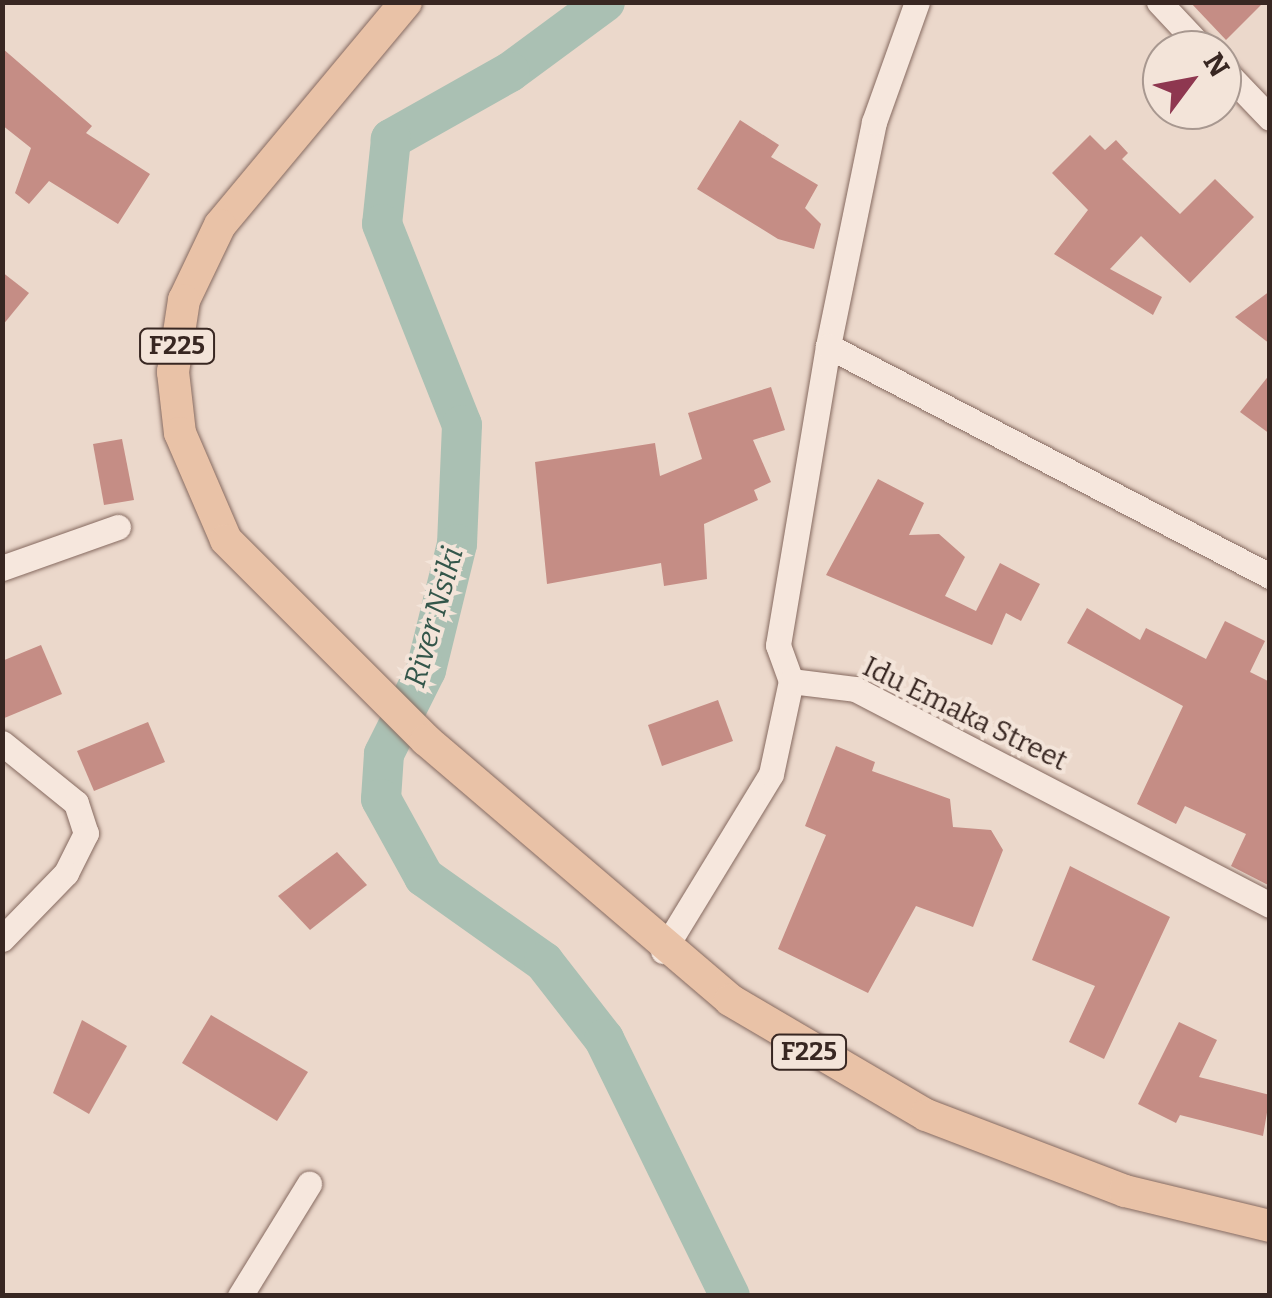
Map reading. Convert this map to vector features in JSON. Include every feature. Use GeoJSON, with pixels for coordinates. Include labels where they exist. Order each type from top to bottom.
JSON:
{"type":"FeatureCollection","features":[{"type":"Feature","properties":{"kind":"main road","name":"F225"},"geometry":{"type":"LineString","coordinates":[[406,2],[220,224],[184,300],[173,372],[180,433],[226,540],[426,740],[663,951],[840,1072],[926,1115],[1125,1191],[1270,1226]]}},
{"type":"Feature","properties":{"kind":"street"},"geometry":{"type":"LineString","coordinates":[[663,951],[772,774],[791,681],[778,645],[828,346],[874,122],[916,2]]}},
{"type":"Feature","properties":{"kind":"street"},"geometry":{"type":"LineString","coordinates":[[1158,2],[1185,30]]}},
{"type":"Feature","properties":{"kind":"street"},"geometry":{"type":"LineString","coordinates":[[1242,89],[1270,118]]}},
{"type":"Feature","properties":{"kind":"street"},"geometry":{"type":"LineString","coordinates":[[828,346],[1270,576]]}},
{"type":"Feature","properties":{"kind":"street"},"geometry":{"type":"LineString","coordinates":[[2,568],[118,527]]}},
{"type":"Feature","properties":{"kind":"street","name":"Idu Emaka Street"},"geometry":{"type":"LineString","coordinates":[[791,681],[855,689],[1270,905]]}},
{"type":"Feature","properties":{"kind":"street"},"geometry":{"type":"LineString","coordinates":[[2,743],[76,802],[86,833],[66,874],[2,939]]}},
{"type":"Feature","properties":{"kind":"street"},"geometry":{"type":"LineString","coordinates":[[240,1296],[309,1184]]}},
{"type":"Feature","properties":{"kind":"building"},"geometry":{"type":"Polygon","coordinates":[[[1190,2],[1264,2],[1236,30],[1217,30],[1190,2]]]}},
{"type":"Feature","properties":{"kind":"building"},"geometry":{"type":"Polygon","coordinates":[[[2,48],[92,126],[86,133],[150,174],[118,224],[49,181],[29,204],[15,193],[31,148],[2,125],[2,48]]]}},
{"type":"Feature","properties":{"kind":"building"},"geometry":{"type":"Polygon","coordinates":[[[740,120],[779,145],[771,157],[818,185],[805,208],[821,224],[814,249],[778,239],[697,189],[740,120]]]}},
{"type":"Feature","properties":{"kind":"building"},"geometry":{"type":"Polygon","coordinates":[[[1090,135],[1105,150],[1116,140],[1128,153],[1122,159],[1180,214],[1215,179],[1254,217],[1190,283],[1141,236],[1110,269],[1162,297],[1153,315],[1054,254],[1088,210],[1052,173],[1090,135]]]}},
{"type":"Feature","properties":{"kind":"building"},"geometry":{"type":"Polygon","coordinates":[[[2,272],[29,293],[2,326],[2,272]]]}},
{"type":"Feature","properties":{"kind":"building"},"geometry":{"type":"Polygon","coordinates":[[[1270,291],[1270,344],[1235,317],[1270,291]]]}},
{"type":"Feature","properties":{"kind":"building"},"geometry":{"type":"Polygon","coordinates":[[[1270,374],[1270,434],[1240,412],[1270,374]]]}},
{"type":"Feature","properties":{"kind":"building"},"geometry":{"type":"Polygon","coordinates":[[[771,387],[785,430],[753,440],[771,482],[754,490],[758,500],[704,524],[707,579],[664,586],[661,563],[547,584],[535,462],[655,443],[660,476],[702,459],[688,413],[771,387]]]}},
{"type":"Feature","properties":{"kind":"building"},"geometry":{"type":"Polygon","coordinates":[[[122,439],[134,500],[104,505],[93,444],[122,439]]]}},
{"type":"Feature","properties":{"kind":"building"},"geometry":{"type":"Polygon","coordinates":[[[878,479],[924,503],[909,535],[939,534],[965,557],[945,596],[976,611],[1000,563],[1040,584],[1021,621],[1006,613],[992,645],[826,575],[878,479]]]}},
{"type":"Feature","properties":{"kind":"building"},"geometry":{"type":"Polygon","coordinates":[[[1087,608],[1140,640],[1146,628],[1206,659],[1225,621],[1265,641],[1250,672],[1270,682],[1270,886],[1231,866],[1246,834],[1185,806],[1176,824],[1137,804],[1183,706],[1067,643],[1087,608]]]}},
{"type":"Feature","properties":{"kind":"building"},"geometry":{"type":"Polygon","coordinates":[[[41,645],[62,694],[2,719],[2,661],[41,645]]]}},
{"type":"Feature","properties":{"kind":"building"},"geometry":{"type":"Polygon","coordinates":[[[718,700],[733,741],[662,766],[648,725],[718,700]]]}},
{"type":"Feature","properties":{"kind":"building"},"geometry":{"type":"Polygon","coordinates":[[[148,722],[165,762],[94,791],[77,751],[148,722]]]}},
{"type":"Feature","properties":{"kind":"building"},"geometry":{"type":"Polygon","coordinates":[[[836,746],[875,762],[872,771],[950,799],[953,827],[991,830],[1003,850],[973,927],[916,906],[868,993],[778,949],[826,835],[805,826],[836,746]]]}},
{"type":"Feature","properties":{"kind":"building"},"geometry":{"type":"Polygon","coordinates":[[[337,852],[367,885],[310,930],[278,896],[337,852]]]}},
{"type":"Feature","properties":{"kind":"building"},"geometry":{"type":"Polygon","coordinates":[[[1070,866],[1170,917],[1104,1059],[1069,1042],[1095,986],[1032,960],[1070,866]]]}},
{"type":"Feature","properties":{"kind":"building"},"geometry":{"type":"Polygon","coordinates":[[[211,1015],[308,1072],[277,1121],[182,1063],[211,1015]]]}},
{"type":"Feature","properties":{"kind":"building"},"geometry":{"type":"Polygon","coordinates":[[[82,1020],[127,1046],[89,1114],[53,1093],[82,1020]]]}},
{"type":"Feature","properties":{"kind":"building"},"geometry":{"type":"Polygon","coordinates":[[[1179,1022],[1217,1040],[1199,1077],[1270,1095],[1263,1136],[1180,1115],[1176,1123],[1138,1104],[1179,1022]]]}},
{"type":"Feature","properties":{"kind":"waterway","name":"River Nsiki"},"geometry":{"type":"LineString","coordinates":[[605,2],[510,72],[391,139],[382,224],[462,425],[457,544],[426,670],[384,754],[381,799],[424,877],[544,962],[604,1039],[730,1296]]}}]}
